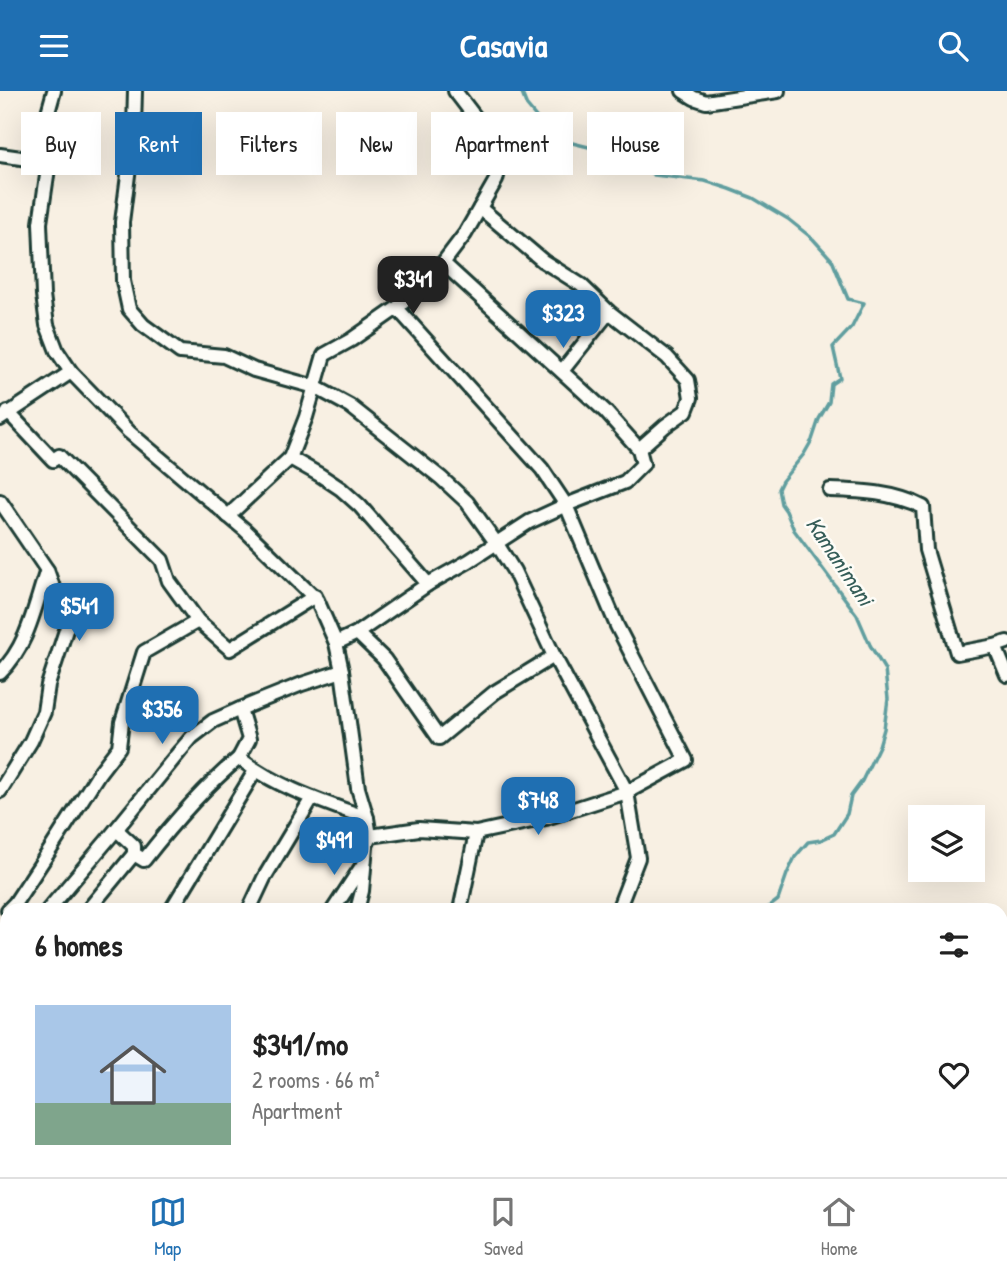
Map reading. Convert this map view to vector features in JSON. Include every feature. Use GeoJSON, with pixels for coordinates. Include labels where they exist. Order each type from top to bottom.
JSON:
{"type":"FeatureCollection","features":[{"type":"Feature","properties":{"kind":"street"},"geometry":{"type":"LineString","coordinates":[[48,112],[54,91]]}},
{"type":"Feature","properties":{"kind":"street"},"geometry":{"type":"LineString","coordinates":[[135,91],[134,128],[122,222],[123,281],[129,309],[143,325],[180,352],[223,356],[254,370],[315,387],[350,406],[467,502],[514,571],[554,656],[627,792],[638,857],[621,903]]}},
{"type":"Feature","properties":{"kind":"street"},"geometry":{"type":"LineString","coordinates":[[228,516],[290,458],[306,417],[324,355],[397,308],[416,291],[443,263],[465,234],[496,180],[500,164],[484,129],[454,91]]}},
{"type":"Feature","properties":{"kind":"street"},"geometry":{"type":"LineString","coordinates":[[683,91],[694,99],[706,102],[778,91]]}},
{"type":"Feature","properties":{"kind":"street"},"geometry":{"type":"LineString","coordinates":[[0,155],[21,158]]}},
{"type":"Feature","properties":{"kind":"street"},"geometry":{"type":"LineString","coordinates":[[47,175],[40,223],[43,295],[47,325],[57,351],[71,372],[129,432],[245,530],[315,596],[336,643],[358,788],[370,836],[366,846],[359,903]]}},
{"type":"Feature","properties":{"kind":"street"},"geometry":{"type":"LineString","coordinates":[[480,208],[543,261],[581,285],[609,311],[667,356],[688,380],[691,398],[686,411],[639,449]]}},
{"type":"Feature","properties":{"kind":"street"},"geometry":{"type":"LineString","coordinates":[[336,643],[529,522],[625,482],[643,464],[639,449],[605,411],[443,263]]}},
{"type":"Feature","properties":{"kind":"street"},"geometry":{"type":"LineString","coordinates":[[370,836],[419,829],[476,833],[547,818],[627,792],[686,760],[617,627],[566,505],[542,469],[397,308]]}},
{"type":"Feature","properties":{"kind":"street"},"geometry":{"type":"LineString","coordinates":[[562,371],[609,311]]}},
{"type":"Feature","properties":{"kind":"street"},"geometry":{"type":"LineString","coordinates":[[71,372],[4,416],[53,460],[59,456],[81,476],[162,560],[169,581],[198,621],[230,649],[315,596]]}},
{"type":"Feature","properties":{"kind":"street"},"geometry":{"type":"LineString","coordinates":[[290,458],[320,475],[360,506],[428,584]]}},
{"type":"Feature","properties":{"kind":"street"},"geometry":{"type":"LineString","coordinates":[[830,490],[870,491],[923,507],[926,550],[957,653],[1001,644],[1007,675]]}},
{"type":"Feature","properties":{"kind":"street"},"geometry":{"type":"LineString","coordinates":[[0,501],[47,570],[67,627],[48,685],[44,712],[31,741],[0,791]]}},
{"type":"Feature","properties":{"kind":"street"},"geometry":{"type":"LineString","coordinates":[[0,673],[22,645],[47,570]]}},
{"type":"Feature","properties":{"kind":"street"},"geometry":{"type":"LineString","coordinates":[[15,903],[99,773],[119,747],[122,722],[144,652],[198,621]]}},
{"type":"Feature","properties":{"kind":"street"},"geometry":{"type":"LineString","coordinates":[[357,632],[384,659],[439,738],[495,692],[554,656]]}},
{"type":"Feature","properties":{"kind":"street"},"geometry":{"type":"LineString","coordinates":[[54,903],[192,737],[213,721],[240,709],[342,671]]}},
{"type":"Feature","properties":{"kind":"street"},"geometry":{"type":"LineString","coordinates":[[134,854],[144,860],[218,775],[239,758],[250,739],[240,709]]}},
{"type":"Feature","properties":{"kind":"street"},"geometry":{"type":"LineString","coordinates":[[239,758],[255,771],[312,798],[367,818]]}},
{"type":"Feature","properties":{"kind":"street"},"geometry":{"type":"LineString","coordinates":[[175,903],[255,771]]}},
{"type":"Feature","properties":{"kind":"street"},"geometry":{"type":"LineString","coordinates":[[252,903],[264,878],[312,798]]}},
{"type":"Feature","properties":{"kind":"street"},"geometry":{"type":"LineString","coordinates":[[94,903],[134,854],[134,846],[118,828]]}},
{"type":"Feature","properties":{"kind":"street"},"geometry":{"type":"LineString","coordinates":[[461,903],[476,833]]}},
{"type":"Feature","properties":{"kind":"street"},"geometry":{"type":"LineString","coordinates":[[338,903],[364,863]]}},
{"type":"Feature","properties":{"kind":"waterway","name":"Kamanimani"},"geometry":{"type":"LineString","coordinates":[[521,91],[527,106],[556,139],[613,153],[634,161],[654,175],[705,181],[730,189],[753,198],[788,219],[813,239],[832,260],[848,299],[864,303],[852,327],[833,347],[840,378],[831,384],[829,402],[819,419],[812,440],[778,489],[781,504],[794,530],[857,615],[885,670],[888,699],[884,729],[862,781],[851,796],[847,814],[834,834],[808,842],[795,857],[778,900],[774,903]]}}]}
